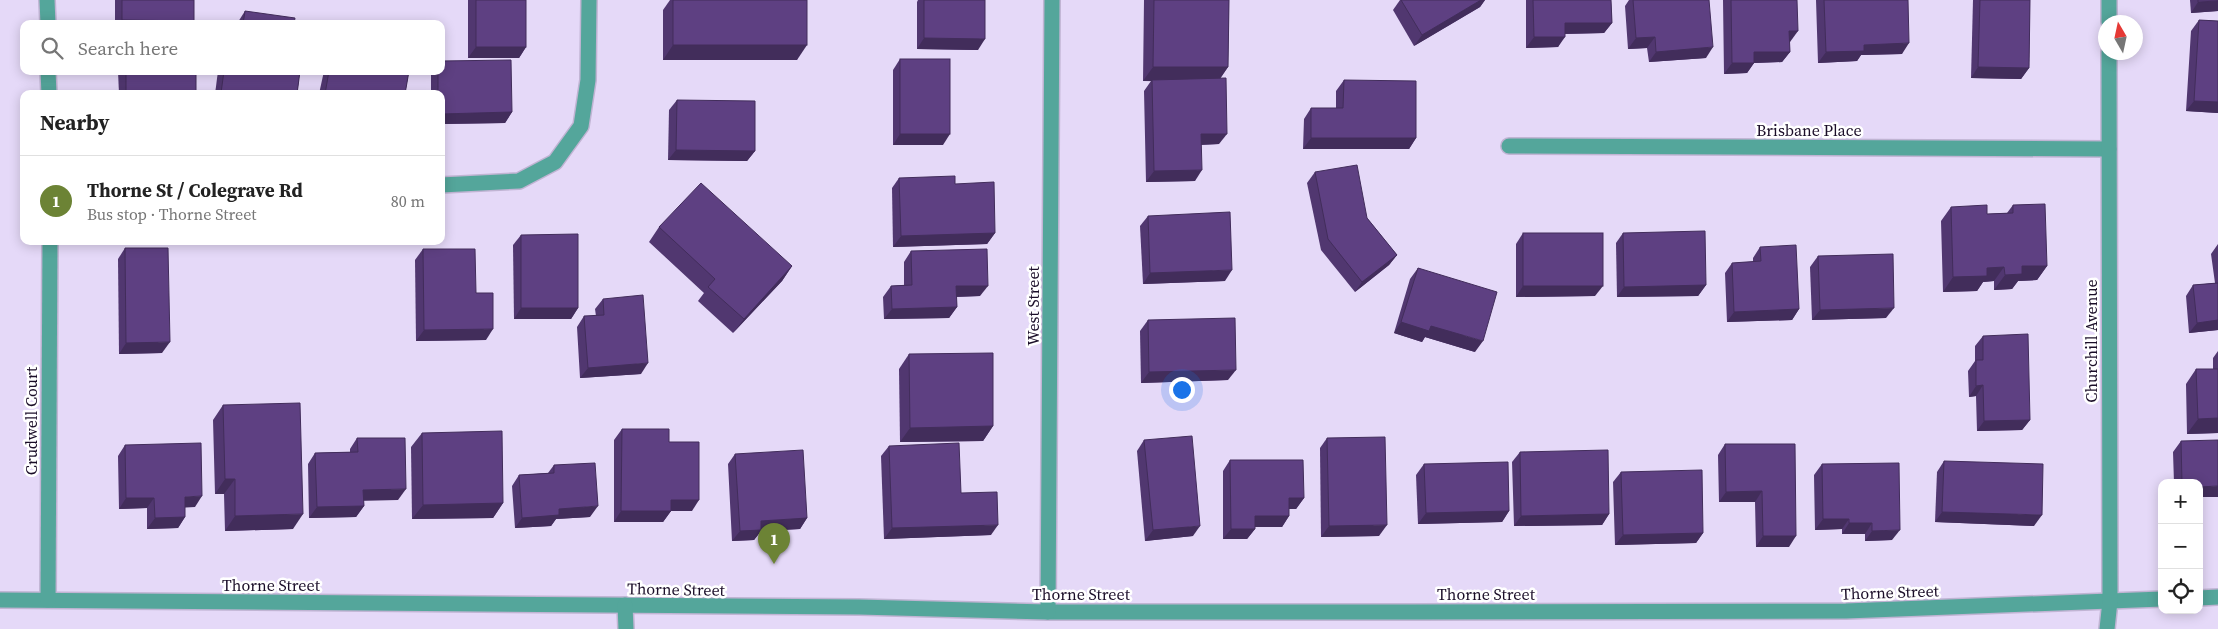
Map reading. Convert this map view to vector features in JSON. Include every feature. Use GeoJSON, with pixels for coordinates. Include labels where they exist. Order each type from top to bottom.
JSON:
{"type":"FeatureCollection","features":[{"type":"Feature","properties":{"kind":"street"},"geometry":{"type":"LineString","coordinates":[[48,0],[48,20]]}},
{"type":"Feature","properties":{"kind":"street"},"geometry":{"type":"LineString","coordinates":[[445,185],[519,181],[555,162],[581,126],[588,80],[588,0]]}},
{"type":"Feature","properties":{"kind":"street","name":"West Street"},"geometry":{"type":"LineString","coordinates":[[1048,612],[1052,0]]}},
{"type":"Feature","properties":{"kind":"street"},"geometry":{"type":"LineString","coordinates":[[2109,0],[2109,15]]}},
{"type":"Feature","properties":{"kind":"street","name":"Churchill Avenue"},"geometry":{"type":"LineString","coordinates":[[2107,629],[2110,601],[2109,60]]}},
{"type":"Feature","properties":{"kind":"street"},"geometry":{"type":"LineString","coordinates":[[48,75],[49,90]]}},
{"type":"Feature","properties":{"kind":"street","name":"Brisbane Place"},"geometry":{"type":"LineString","coordinates":[[1509,146],[2109,150]]}},
{"type":"Feature","properties":{"kind":"street","name":"Crudwell Court"},"geometry":{"type":"LineString","coordinates":[[48,600],[50,245]]}},
{"type":"Feature","properties":{"kind":"street"},"geometry":{"type":"LineString","coordinates":[[2203,598],[2218,597]]}},
{"type":"Feature","properties":{"kind":"street","name":"Thorne Street"},"geometry":{"type":"LineString","coordinates":[[0,600],[625,605],[1048,612],[1836,611],[2158,599]]}},
{"type":"Feature","properties":{"kind":"street"},"geometry":{"type":"LineString","coordinates":[[625,605],[626,629]]}},
{"type":"Feature","properties":{"kind":"building"},"geometry":{"type":"Polygon","coordinates":[[[122,0],[194,0],[194,20],[122,20],[122,0]]]}},
{"type":"Feature","properties":{"kind":"building"},"geometry":{"type":"Polygon","coordinates":[[[476,0],[526,0],[526,47],[476,47],[476,0]]]}},
{"type":"Feature","properties":{"kind":"building"},"geometry":{"type":"Polygon","coordinates":[[[673,0],[807,0],[807,45],[673,45],[673,0]]]}},
{"type":"Feature","properties":{"kind":"building"},"geometry":{"type":"Polygon","coordinates":[[[924,0],[985,0],[985,39],[924,38],[924,0]]]}},
{"type":"Feature","properties":{"kind":"building"},"geometry":{"type":"Polygon","coordinates":[[[1154,0],[1229,0],[1228,67],[1153,67],[1154,0]]]}},
{"type":"Feature","properties":{"kind":"building"},"geometry":{"type":"Polygon","coordinates":[[[1401,0],[1481,0],[1422,35],[1401,0]]]}},
{"type":"Feature","properties":{"kind":"building"},"geometry":{"type":"Polygon","coordinates":[[[1533,0],[1611,0],[1612,23],[1565,23],[1565,37],[1534,37],[1533,0]]]}},
{"type":"Feature","properties":{"kind":"building"},"geometry":{"type":"Polygon","coordinates":[[[1633,0],[1709,0],[1713,47],[1656,52],[1655,37],[1636,38],[1633,0]]]}},
{"type":"Feature","properties":{"kind":"building"},"geometry":{"type":"Polygon","coordinates":[[[1731,0],[1797,0],[1798,31],[1789,31],[1790,52],[1754,52],[1754,63],[1732,63],[1731,0]]]}},
{"type":"Feature","properties":{"kind":"building"},"geometry":{"type":"Polygon","coordinates":[[[1824,0],[1908,0],[1909,43],[1864,45],[1864,51],[1826,52],[1824,0]]]}},
{"type":"Feature","properties":{"kind":"building"},"geometry":{"type":"Polygon","coordinates":[[[1980,0],[2030,0],[2029,68],[1978,67],[1980,0]]]}},
{"type":"Feature","properties":{"kind":"building"},"geometry":{"type":"Polygon","coordinates":[[[2198,0],[2218,0],[2218,1],[2198,2],[2198,0]]]}},
{"type":"Feature","properties":{"kind":"building"},"geometry":{"type":"Polygon","coordinates":[[[245,11],[295,18],[295,20],[244,20],[245,11]]]}},
{"type":"Feature","properties":{"kind":"building"},"geometry":{"type":"Polygon","coordinates":[[[2199,20],[2218,21],[2218,102],[2194,101],[2199,20]]]}},
{"type":"Feature","properties":{"kind":"building"},"geometry":{"type":"Polygon","coordinates":[[[900,59],[950,59],[950,134],[900,134],[900,59]]]}},
{"type":"Feature","properties":{"kind":"building"},"geometry":{"type":"Polygon","coordinates":[[[511,60],[512,112],[445,114],[445,90],[438,90],[438,75],[445,75],[445,61],[511,60]]]}},
{"type":"Feature","properties":{"kind":"building"},"geometry":{"type":"Polygon","coordinates":[[[126,75],[196,75],[196,90],[126,90],[126,75]]]}},
{"type":"Feature","properties":{"kind":"building"},"geometry":{"type":"Polygon","coordinates":[[[223,75],[299,75],[298,90],[221,90],[223,75]]]}},
{"type":"Feature","properties":{"kind":"building"},"geometry":{"type":"Polygon","coordinates":[[[328,75],[408,75],[406,90],[326,90],[328,75]]]}},
{"type":"Feature","properties":{"kind":"building"},"geometry":{"type":"Polygon","coordinates":[[[1226,78],[1227,134],[1201,134],[1202,170],[1154,171],[1152,80],[1226,78]]]}},
{"type":"Feature","properties":{"kind":"building"},"geometry":{"type":"Polygon","coordinates":[[[1344,80],[1416,81],[1416,138],[1311,138],[1311,108],[1343,108],[1344,80]]]}},
{"type":"Feature","properties":{"kind":"building"},"geometry":{"type":"Polygon","coordinates":[[[677,100],[755,101],[755,151],[676,150],[677,100]]]}},
{"type":"Feature","properties":{"kind":"building"},"geometry":{"type":"Polygon","coordinates":[[[1357,165],[1367,218],[1397,255],[1362,282],[1328,239],[1315,172],[1357,165]]]}},
{"type":"Feature","properties":{"kind":"building"},"geometry":{"type":"Polygon","coordinates":[[[955,176],[955,184],[994,182],[995,233],[901,236],[899,178],[955,176]]]}},
{"type":"Feature","properties":{"kind":"building"},"geometry":{"type":"Polygon","coordinates":[[[701,183],[792,266],[744,319],[708,287],[715,279],[659,227],[701,183]]]}},
{"type":"Feature","properties":{"kind":"building"},"geometry":{"type":"Polygon","coordinates":[[[2045,204],[2047,266],[2022,266],[2022,274],[2005,275],[2004,267],[1987,268],[1987,276],[1953,277],[1951,207],[1987,205],[1987,214],[2013,213],[2013,205],[2045,204]]]}},
{"type":"Feature","properties":{"kind":"building"},"geometry":{"type":"Polygon","coordinates":[[[1230,212],[1232,270],[1150,273],[1148,216],[1230,212]]]}},
{"type":"Feature","properties":{"kind":"building"},"geometry":{"type":"Polygon","coordinates":[[[1705,231],[1706,285],[1624,287],[1623,233],[1705,231]]]}},
{"type":"Feature","properties":{"kind":"building"},"geometry":{"type":"Polygon","coordinates":[[[1523,233],[1603,233],[1603,286],[1523,286],[1523,233]]]}},
{"type":"Feature","properties":{"kind":"building"},"geometry":{"type":"Polygon","coordinates":[[[578,234],[578,308],[521,308],[521,235],[578,234]]]}},
{"type":"Feature","properties":{"kind":"building"},"geometry":{"type":"Polygon","coordinates":[[[1796,245],[1799,309],[1734,312],[1732,263],[1761,261],[1760,247],[1796,245]]]}},
{"type":"Feature","properties":{"kind":"building"},"geometry":{"type":"Polygon","coordinates":[[[125,248],[168,248],[170,342],[126,343],[125,248]]]}},
{"type":"Feature","properties":{"kind":"building"},"geometry":{"type":"Polygon","coordinates":[[[423,249],[475,249],[476,293],[493,293],[493,329],[424,330],[423,249]]]}},
{"type":"Feature","properties":{"kind":"building"},"geometry":{"type":"Polygon","coordinates":[[[987,249],[988,286],[956,286],[957,307],[892,309],[891,286],[912,285],[911,251],[987,249]]]}},
{"type":"Feature","properties":{"kind":"building"},"geometry":{"type":"Polygon","coordinates":[[[1893,254],[1894,308],[1820,310],[1818,256],[1893,254]]]}},
{"type":"Feature","properties":{"kind":"building"},"geometry":{"type":"Polygon","coordinates":[[[1418,268],[1497,292],[1483,341],[1431,326],[1429,331],[1401,322],[1418,268]]]}},
{"type":"Feature","properties":{"kind":"building"},"geometry":{"type":"Polygon","coordinates":[[[2218,283],[2218,320],[2197,323],[2193,285],[2218,283]]]}},
{"type":"Feature","properties":{"kind":"building"},"geometry":{"type":"Polygon","coordinates":[[[643,295],[648,363],[588,368],[584,316],[604,315],[603,299],[643,295]]]}},
{"type":"Feature","properties":{"kind":"building"},"geometry":{"type":"Polygon","coordinates":[[[1235,318],[1236,370],[1149,372],[1148,320],[1235,318]]]}},
{"type":"Feature","properties":{"kind":"building"},"geometry":{"type":"Polygon","coordinates":[[[2028,334],[2030,420],[1984,421],[1983,385],[1976,386],[1976,360],[1983,360],[1983,336],[2028,334]]]}},
{"type":"Feature","properties":{"kind":"building"},"geometry":{"type":"Polygon","coordinates":[[[993,353],[993,426],[910,428],[909,354],[993,353]]]}},
{"type":"Feature","properties":{"kind":"building"},"geometry":{"type":"Polygon","coordinates":[[[2196,369],[2218,369],[2218,418],[2198,419],[2196,369]]]}},
{"type":"Feature","properties":{"kind":"building"},"geometry":{"type":"Polygon","coordinates":[[[300,403],[303,514],[235,516],[235,479],[225,479],[223,405],[300,403]]]}},
{"type":"Feature","properties":{"kind":"building"},"geometry":{"type":"Polygon","coordinates":[[[622,429],[669,429],[669,442],[699,442],[699,500],[671,500],[671,511],[621,511],[622,429]]]}},
{"type":"Feature","properties":{"kind":"building"},"geometry":{"type":"Polygon","coordinates":[[[502,431],[503,503],[423,505],[422,433],[502,431]]]}},
{"type":"Feature","properties":{"kind":"building"},"geometry":{"type":"Polygon","coordinates":[[[1192,436],[1200,526],[1153,530],[1144,440],[1192,436]]]}},
{"type":"Feature","properties":{"kind":"building"},"geometry":{"type":"Polygon","coordinates":[[[1385,437],[1387,525],[1329,526],[1327,438],[1385,437]]]}},
{"type":"Feature","properties":{"kind":"building"},"geometry":{"type":"Polygon","coordinates":[[[357,438],[405,438],[406,489],[363,490],[364,506],[317,507],[315,453],[358,452],[357,438]]]}},
{"type":"Feature","properties":{"kind":"building"},"geometry":{"type":"Polygon","coordinates":[[[2218,440],[2218,486],[2203,487],[2203,479],[2182,479],[2181,441],[2218,440]]]}},
{"type":"Feature","properties":{"kind":"building"},"geometry":{"type":"Polygon","coordinates":[[[201,443],[202,496],[185,497],[185,517],[155,518],[154,498],[126,498],[125,445],[201,443]]]}},
{"type":"Feature","properties":{"kind":"building"},"geometry":{"type":"Polygon","coordinates":[[[959,443],[961,493],[997,492],[998,525],[892,528],[889,446],[959,443]]]}},
{"type":"Feature","properties":{"kind":"building"},"geometry":{"type":"Polygon","coordinates":[[[1725,444],[1795,444],[1796,536],[1763,536],[1762,491],[1726,492],[1725,444]]]}},
{"type":"Feature","properties":{"kind":"building"},"geometry":{"type":"Polygon","coordinates":[[[803,450],[807,518],[761,521],[761,530],[740,531],[735,454],[803,450]]]}},
{"type":"Feature","properties":{"kind":"building"},"geometry":{"type":"Polygon","coordinates":[[[1608,450],[1609,514],[1521,516],[1520,452],[1608,450]]]}},
{"type":"Feature","properties":{"kind":"building"},"geometry":{"type":"Polygon","coordinates":[[[1230,460],[1303,460],[1304,498],[1289,498],[1289,516],[1255,516],[1255,529],[1231,529],[1230,460]]]}},
{"type":"Feature","properties":{"kind":"building"},"geometry":{"type":"Polygon","coordinates":[[[1944,461],[2043,464],[2042,515],[1942,512],[1944,461]]]}},
{"type":"Feature","properties":{"kind":"building"},"geometry":{"type":"Polygon","coordinates":[[[1508,462],[1509,511],[1426,513],[1424,464],[1508,462]]]}},
{"type":"Feature","properties":{"kind":"building"},"geometry":{"type":"Polygon","coordinates":[[[595,463],[598,506],[559,509],[559,515],[522,518],[519,475],[554,473],[554,465],[595,463]]]}},
{"type":"Feature","properties":{"kind":"building"},"geometry":{"type":"Polygon","coordinates":[[[1899,463],[1900,530],[1872,531],[1872,523],[1849,523],[1849,519],[1823,519],[1822,464],[1899,463]]]}},
{"type":"Feature","properties":{"kind":"building"},"geometry":{"type":"Polygon","coordinates":[[[1702,470],[1703,533],[1623,535],[1621,472],[1702,470]]]}},
{"type":"Feature","properties":{"kind":"place","name":"Thorne St / Colegrave Rd"},"geometry":{"type":"Point","coordinates":[774,564]}}]}
